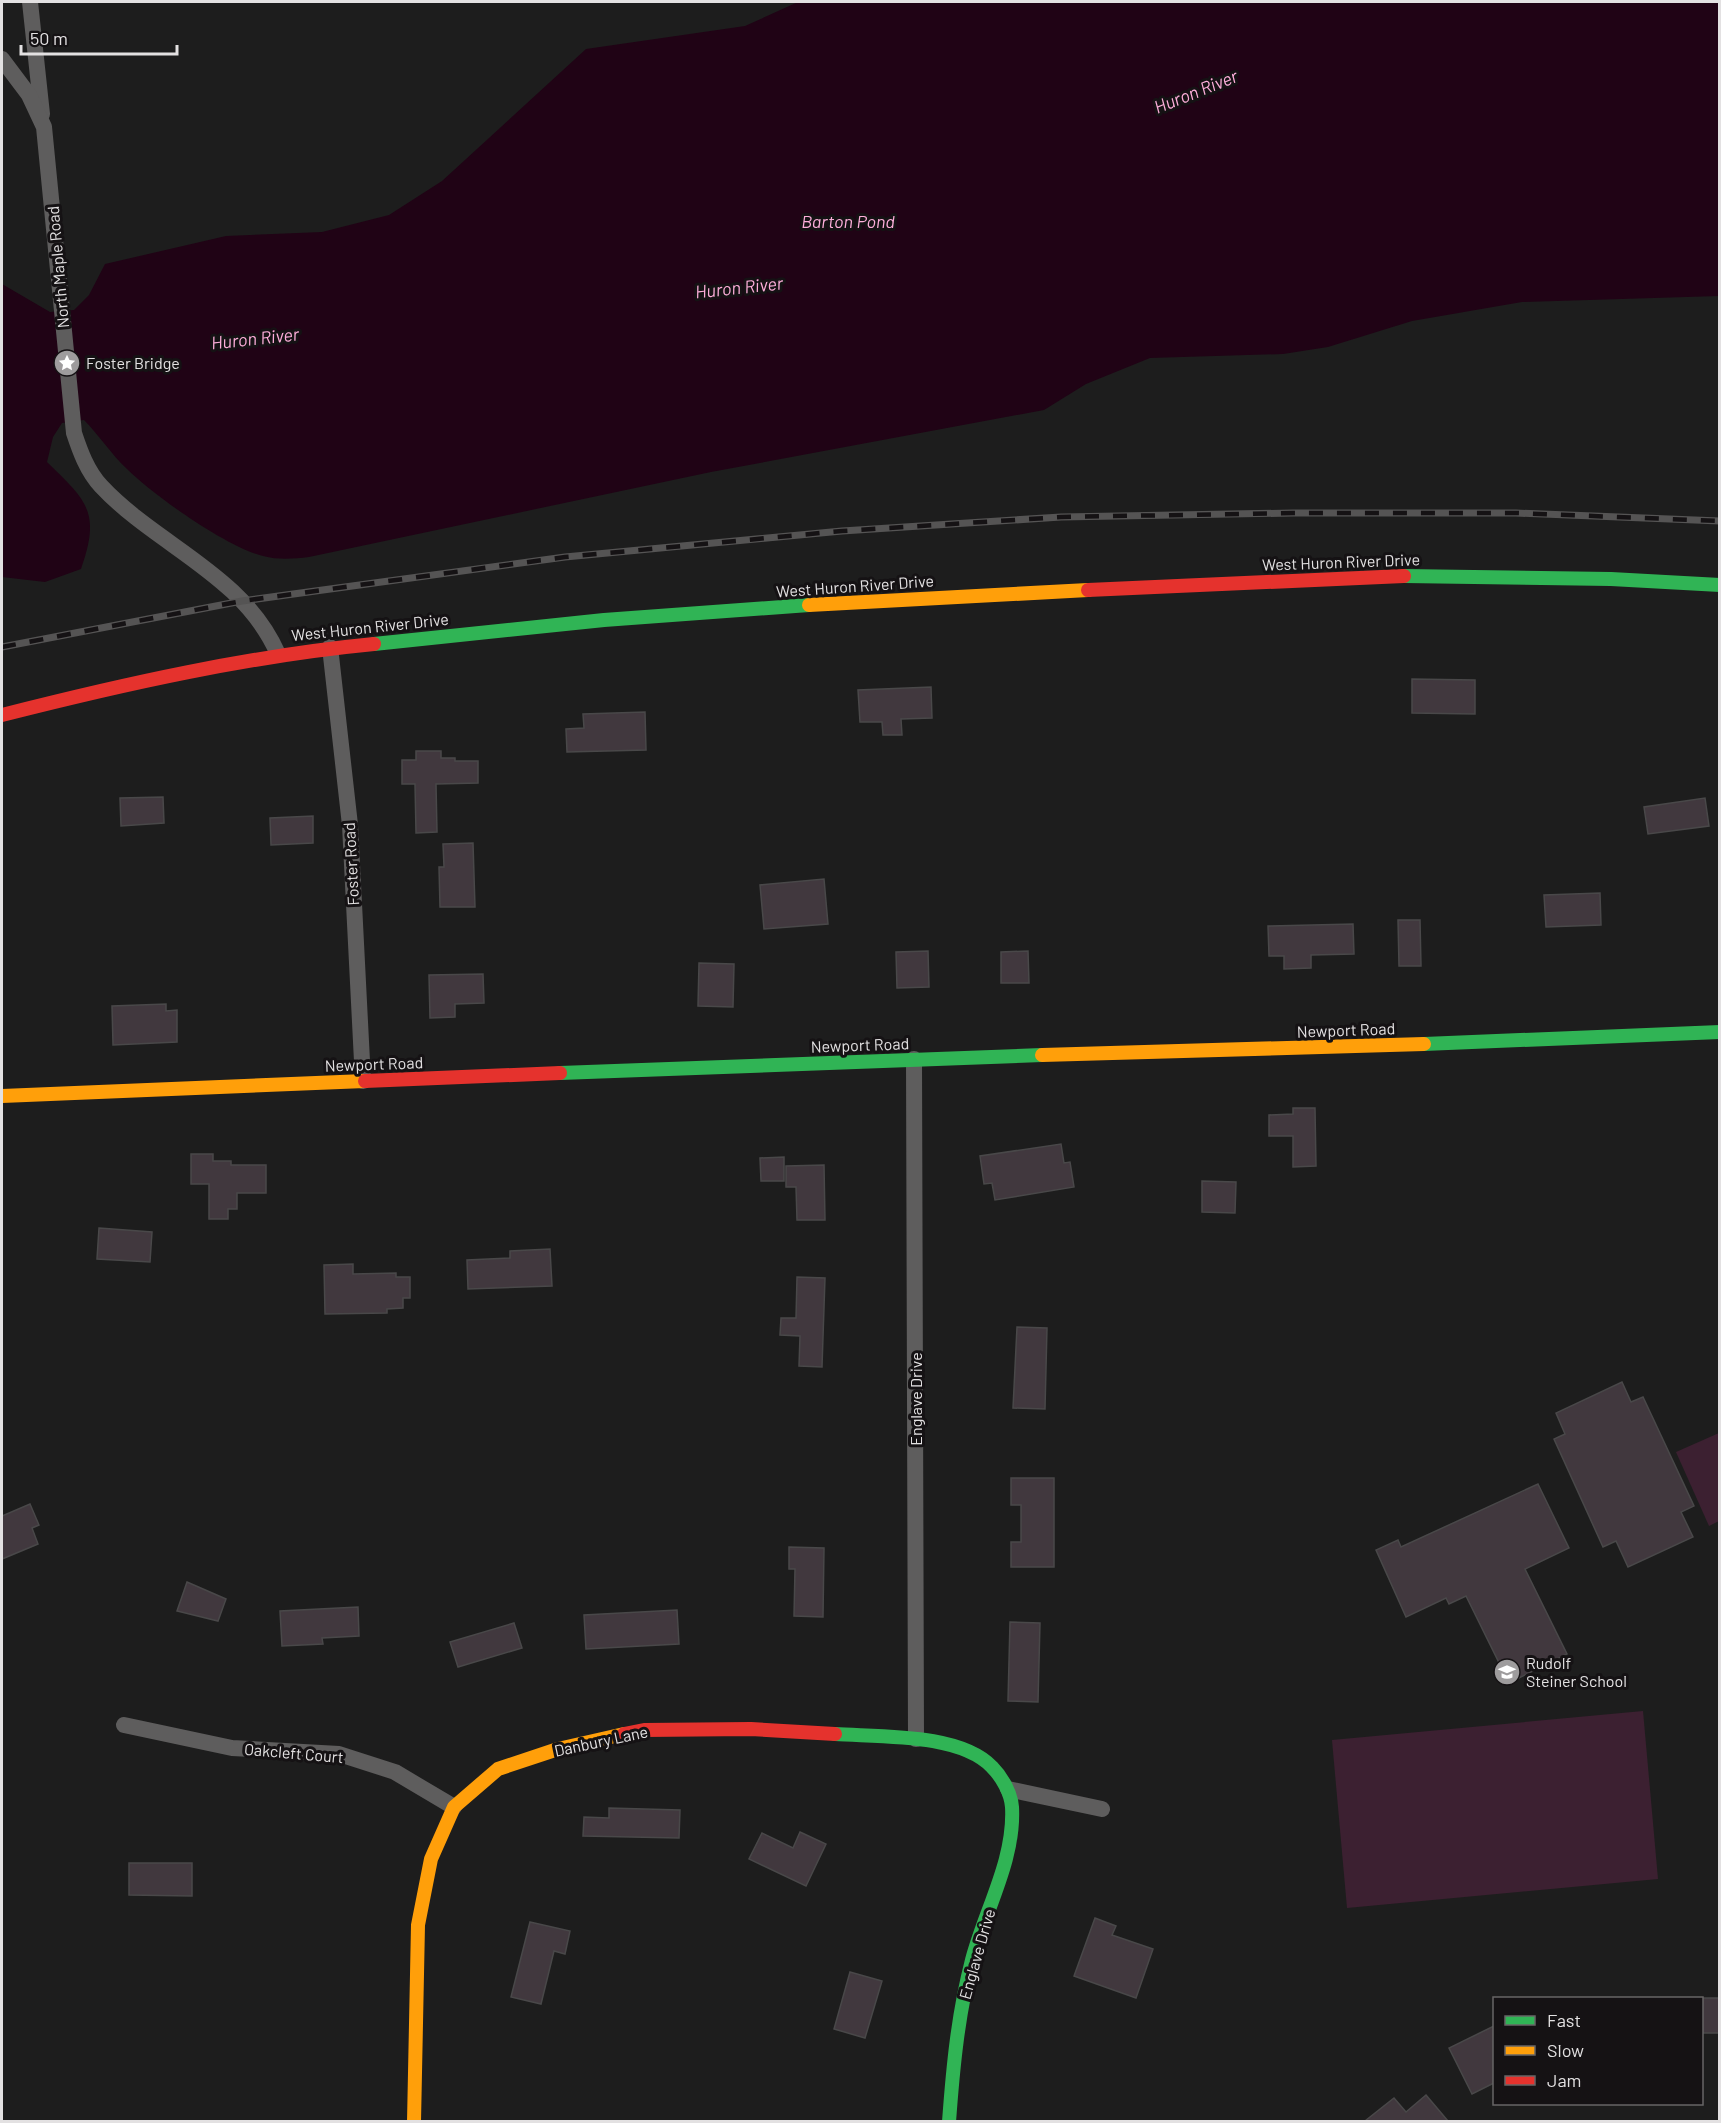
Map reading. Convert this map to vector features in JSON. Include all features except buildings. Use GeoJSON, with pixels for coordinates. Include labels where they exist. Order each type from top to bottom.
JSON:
{"type":"FeatureCollection","features":[{"type":"Feature","properties":{"kind":"street"},"geometry":{"type":"LineString","coordinates":[[30,2],[44,127]]}},
{"type":"Feature","properties":{"kind":"street","name":"North Maple Road"},"geometry":{"type":"LineString","coordinates":[[2,59],[29,95],[44,127],[74,433],[84,460],[100,485],[136,516],[220,578],[263,626],[278,654]]}},
{"type":"Feature","properties":{"kind":"street","name":"West Huron River Drive"},"geometry":{"type":"LineString","coordinates":[[2,715],[278,654],[604,620],[911,598],[1342,578],[1447,576],[1719,585]]}},
{"type":"Feature","properties":{"kind":"street","name":"Foster Road"},"geometry":{"type":"LineString","coordinates":[[330,647],[350,825],[363,1081]]}},
{"type":"Feature","properties":{"kind":"street","name":"Newport Road"},"geometry":{"type":"LineString","coordinates":[[2,1096],[914,1059],[1534,1041],[1719,1032]]}},
{"type":"Feature","properties":{"kind":"street","name":"Englave Drive"},"geometry":{"type":"LineString","coordinates":[[914,1059],[916,1739]]}},
{"type":"Feature","properties":{"kind":"street","name":"Oakcleft Court"},"geometry":{"type":"LineString","coordinates":[[124,1725],[232,1748],[339,1754],[395,1772],[454,1806]]}},
{"type":"Feature","properties":{"kind":"street","name":"Danbury Lane"},"geometry":{"type":"LineString","coordinates":[[414,2121],[418,1924],[431,1859],[454,1806],[498,1768],[558,1749],[644,1730],[751,1729],[916,1739],[964,1749],[992,1767],[1008,1789]]}},
{"type":"Feature","properties":{"kind":"street"},"geometry":{"type":"LineString","coordinates":[[1008,1789],[1102,1809]]}},
{"type":"Feature","properties":{"kind":"street","name":"Englave Drive"},"geometry":{"type":"LineString","coordinates":[[950,2121],[949,2100],[957,2026],[972,1959],[1009,1845],[1012,1806],[1008,1789]]}},
{"type":"Feature","properties":{"kind":"shaded area"},"geometry":{"type":"Polygon","coordinates":[[[1719,1433],[1719,1521],[1709,1526],[1676,1452],[1719,1433]]]}},
{"type":"Feature","properties":{"kind":"shaded area"},"geometry":{"type":"Polygon","coordinates":[[[1643,1711],[1658,1879],[1347,1908],[1332,1740],[1643,1711]]]}},
{"type":"Feature","properties":{"kind":"water","name":"Barton Pond"},"geometry":{"type":"Polygon","coordinates":[[[798,2],[1719,2],[1719,296],[1522,302],[1412,321],[1328,347],[1283,354],[1150,358],[1086,384],[1044,410],[711,472],[297,558],[280,559],[263,556],[211,532],[139,480],[84,420],[62,423],[53,437],[47,462],[81,498],[90,520],[90,534],[81,569],[45,582],[2,577],[2,284],[50,312],[74,310],[89,295],[105,264],[226,236],[322,232],[389,215],[442,181],[586,49],[745,26],[798,2]]]}},
{"type":"Feature","properties":{"kind":"railway"},"geometry":{"type":"LineString","coordinates":[[2,647],[242,601],[565,557],[842,531],[1061,517],[1293,513],[1516,513],[1720,521]]}},
{"type":"Feature","properties":{"kind":"traffic: fast"},"geometry":{"type":"LineString","coordinates":[[1404,576],[1611,579],[1720,585]]}},
{"type":"Feature","properties":{"kind":"traffic: fast"},"geometry":{"type":"LineString","coordinates":[[374,644],[604,620],[809,605]]}},
{"type":"Feature","properties":{"kind":"traffic: fast"},"geometry":{"type":"LineString","coordinates":[[1424,1044],[1720,1032]]}},
{"type":"Feature","properties":{"kind":"traffic: fast"},"geometry":{"type":"LineString","coordinates":[[560,1073],[1042,1055]]}},
{"type":"Feature","properties":{"kind":"traffic: fast"},"geometry":{"type":"LineString","coordinates":[[835,1734],[918,1739],[960,1748],[978,1756],[992,1767],[1010,1796],[1012,1827],[1009,1846],[972,1960],[963,2000],[954,2061],[949,2122]]}},
{"type":"Feature","properties":{"kind":"traffic: slow"},"geometry":{"type":"LineString","coordinates":[[809,605],[1088,590]]}},
{"type":"Feature","properties":{"kind":"traffic: slow"},"geometry":{"type":"LineString","coordinates":[[1042,1055],[1424,1044]]}},
{"type":"Feature","properties":{"kind":"traffic: slow"},"geometry":{"type":"LineString","coordinates":[[2,1096],[365,1081]]}},
{"type":"Feature","properties":{"kind":"traffic: slow"},"geometry":{"type":"LineString","coordinates":[[414,2122],[418,1925],[431,1859],[454,1807],[498,1769],[558,1749],[624,1734]]}},
{"type":"Feature","properties":{"kind":"traffic: jam"},"geometry":{"type":"LineString","coordinates":[[1088,590],[1404,576]]}},
{"type":"Feature","properties":{"kind":"traffic: jam"},"geometry":{"type":"LineString","coordinates":[[2,715],[187,672],[280,656],[374,644]]}},
{"type":"Feature","properties":{"kind":"traffic: jam"},"geometry":{"type":"LineString","coordinates":[[365,1081],[560,1073]]}},
{"type":"Feature","properties":{"kind":"traffic: jam"},"geometry":{"type":"LineString","coordinates":[[624,1734],[644,1730],[751,1729],[835,1734]]}},
{"type":"Feature","properties":{"kind":"place","name":"Foster Bridge"},"geometry":{"type":"Point","coordinates":[67,363]}},
{"type":"Feature","properties":{"kind":"place","name":"Rudolf Steiner School"},"geometry":{"type":"Point","coordinates":[1507,1672]}},
{"type":"Feature","properties":{"kind":"water label","name":"Huron River"},"geometry":{"type":"Point","coordinates":[1196,92]}},
{"type":"Feature","properties":{"kind":"water label","name":"Huron River"},"geometry":{"type":"Point","coordinates":[739,288]}},
{"type":"Feature","properties":{"kind":"water label","name":"Huron River"},"geometry":{"type":"Point","coordinates":[255,339]}}]}
